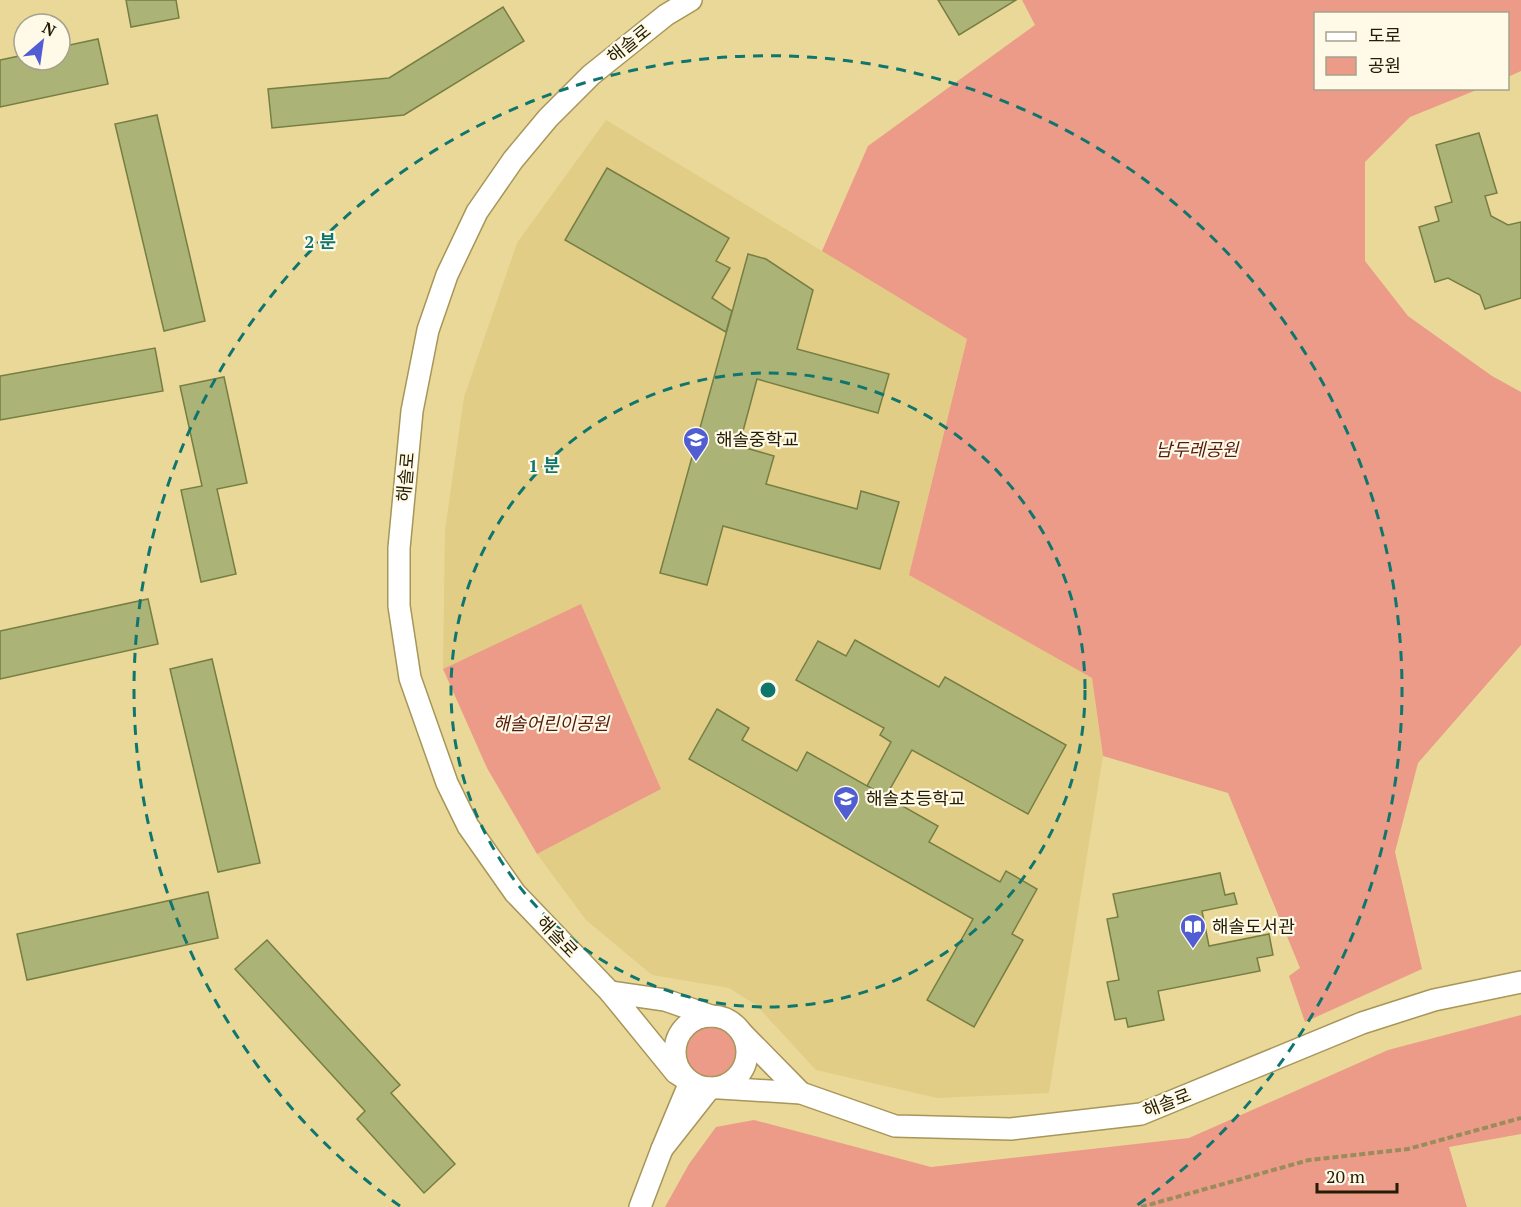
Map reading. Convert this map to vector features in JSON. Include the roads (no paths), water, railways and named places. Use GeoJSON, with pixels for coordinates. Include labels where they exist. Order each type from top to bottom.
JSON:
{"type":"FeatureCollection","features":[{"type":"Feature","properties":{"kind":"street","name":"해솔로"},"geometry":{"type":"LineString","coordinates":[[690,1082],[676,1073],[610,992],[515,893],[468,826],[447,783],[410,678],[399,606],[399,548],[412,411],[428,330],[447,275],[477,212],[513,160],[548,118],[591,75],[666,15],[691,0]]}},
{"type":"Feature","properties":{"kind":"street","name":"해솔로"},"geometry":{"type":"LineString","coordinates":[[801,1093],[895,1126],[1011,1129],[1141,1114],[1362,1023],[1434,1000],[1521,982]]}},
{"type":"Feature","properties":{"kind":"street"},"geometry":{"type":"LineString","coordinates":[[610,992],[665,1000],[734,1023],[801,1093]]}},
{"type":"Feature","properties":{"kind":"street"},"geometry":{"type":"LineString","coordinates":[[711,1016],[698,1017],[687,1023],[679,1033],[675,1044],[676,1066],[690,1082],[700,1087],[801,1093]]}},
{"type":"Feature","properties":{"kind":"street"},"geometry":{"type":"LineString","coordinates":[[662,1149],[715,1088],[736,1079],[744,1069],[747,1044],[742,1033]]}},
{"type":"Feature","properties":{"kind":"street"},"geometry":{"type":"LineString","coordinates":[[640,1207],[690,1082]]}},
{"type":"Feature","properties":{"kind":"place","name":"해솔중학교"},"geometry":{"type":"Point","coordinates":[696,463]}},
{"type":"Feature","properties":{"kind":"place","name":"해솔초등학교"},"geometry":{"type":"Point","coordinates":[846,822]}},
{"type":"Feature","properties":{"kind":"place","name":"해솔도서관"},"geometry":{"type":"Point","coordinates":[1193,950]}},
{"type":"Feature","properties":{"kind":"park label","name":"남두레공원"},"geometry":{"type":"Point","coordinates":[1197,450]}},
{"type":"Feature","properties":{"kind":"park label","name":"해솔어린이공원"},"geometry":{"type":"Point","coordinates":[551,724]}}]}
